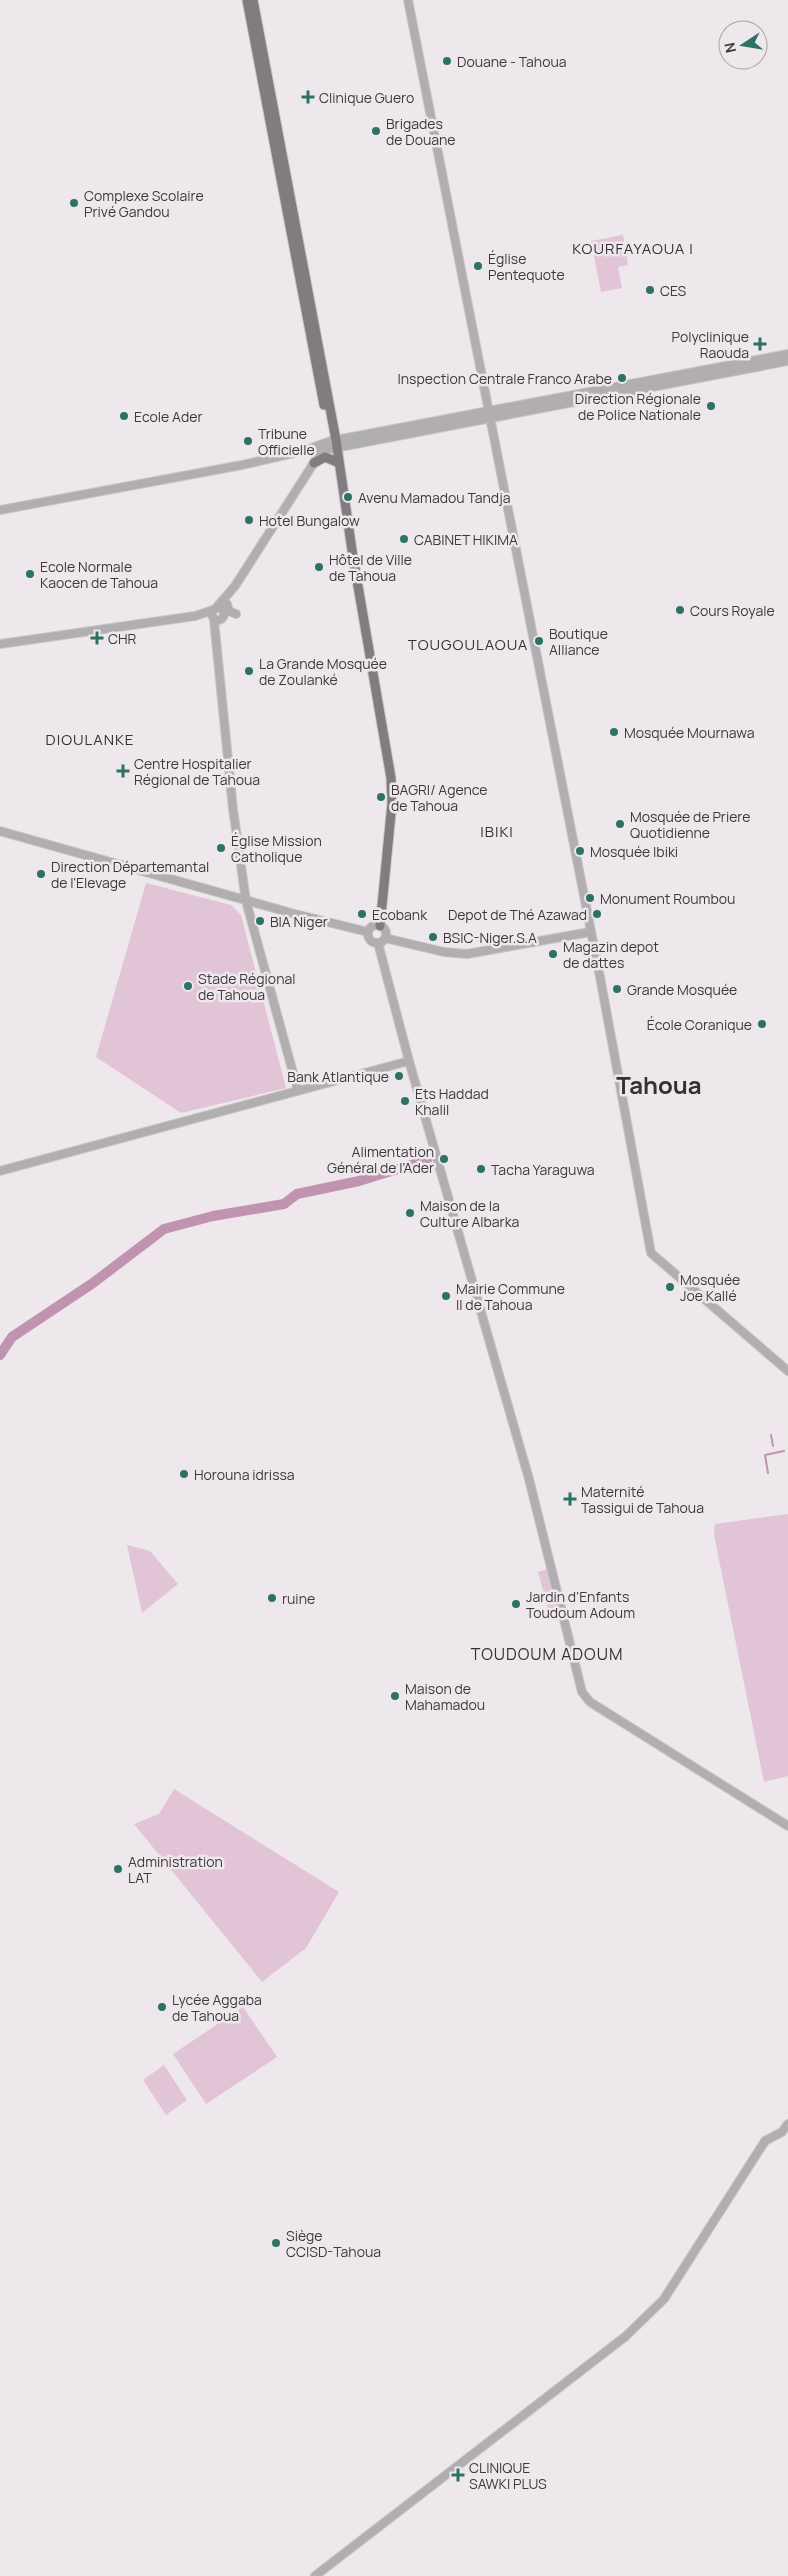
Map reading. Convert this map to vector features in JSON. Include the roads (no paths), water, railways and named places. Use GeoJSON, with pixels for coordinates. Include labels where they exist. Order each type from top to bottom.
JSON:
{"type":"FeatureCollection","features":[{"type":"Feature","properties":{"kind":"main road"},"geometry":{"type":"LineString","coordinates":[[247,0],[334,444]]}},
{"type":"Feature","properties":{"kind":"main road"},"geometry":{"type":"LineString","coordinates":[[253,0],[338,466],[391,778],[392,803],[380,926]]}},
{"type":"Feature","properties":{"kind":"main road"},"geometry":{"type":"LineString","coordinates":[[314,463],[325,457],[338,466]]}},
{"type":"Feature","properties":{"kind":"street"},"geometry":{"type":"LineString","coordinates":[[408,0],[651,1253],[788,1371]]}},
{"type":"Feature","properties":{"kind":"street"},"geometry":{"type":"LineString","coordinates":[[489,415],[788,354]]}},
{"type":"Feature","properties":{"kind":"street"},"geometry":{"type":"LineString","coordinates":[[0,510],[242,465],[334,444],[788,361]]}},
{"type":"Feature","properties":{"kind":"street"},"geometry":{"type":"LineString","coordinates":[[0,514],[243,468],[322,450],[334,444]]}},
{"type":"Feature","properties":{"kind":"street"},"geometry":{"type":"LineString","coordinates":[[298,1091],[246,901],[233,809],[216,632],[218,613],[322,450]]}},
{"type":"Feature","properties":{"kind":"street"},"geometry":{"type":"LineString","coordinates":[[218,613],[235,586]]}},
{"type":"Feature","properties":{"kind":"street"},"geometry":{"type":"LineString","coordinates":[[0,644],[229,610],[236,614]]}},
{"type":"Feature","properties":{"kind":"street"},"geometry":{"type":"LineString","coordinates":[[0,831],[246,901],[368,932]]}},
{"type":"Feature","properties":{"kind":"street"},"geometry":{"type":"LineString","coordinates":[[368,932],[374,926],[380,926],[385,932],[381,940],[409,1061],[529,1479],[582,1692],[590,1702],[788,1826]]}},
{"type":"Feature","properties":{"kind":"street"},"geometry":{"type":"LineString","coordinates":[[368,932],[370,940],[381,940],[444,952],[467,954],[590,932]]}},
{"type":"Feature","properties":{"kind":"street"},"geometry":{"type":"LineString","coordinates":[[0,1171],[409,1061]]}},
{"type":"Feature","properties":{"kind":"street"},"geometry":{"type":"LineString","coordinates":[[315,2576],[626,2336],[664,2299],[766,2141],[782,2132],[788,2124]]}},
{"type":"Feature","properties":{"kind":"waterway"},"geometry":{"type":"LineString","coordinates":[[0,1355],[12,1337],[93,1283],[164,1229],[213,1216],[284,1204],[297,1194],[359,1181],[427,1160]]}},
{"type":"Feature","properties":{"kind":"waterway"},"geometry":{"type":"LineString","coordinates":[[771,1435],[773,1446]]}},
{"type":"Feature","properties":{"kind":"waterway"},"geometry":{"type":"LineString","coordinates":[[768,1473],[765,1455],[784,1451]]}},
{"type":"Feature","properties":{"kind":"place","name":"Douane - Tahoua"},"geometry":{"type":"Point","coordinates":[447,61]}},
{"type":"Feature","properties":{"kind":"place","name":"Clinique Guero"},"geometry":{"type":"Point","coordinates":[308,97]}},
{"type":"Feature","properties":{"kind":"place","name":"Brigades de Douane"},"geometry":{"type":"Point","coordinates":[376,131]}},
{"type":"Feature","properties":{"kind":"place","name":"Complexe Scolaire Privé Gandou"},"geometry":{"type":"Point","coordinates":[74,203]}},
{"type":"Feature","properties":{"kind":"place","name":"Église Pentequote"},"geometry":{"type":"Point","coordinates":[478,266]}},
{"type":"Feature","properties":{"kind":"place","name":"CES"},"geometry":{"type":"Point","coordinates":[650,290]}},
{"type":"Feature","properties":{"kind":"place","name":"Polyclinique Raouda"},"geometry":{"type":"Point","coordinates":[760,344]}},
{"type":"Feature","properties":{"kind":"place","name":"Inspection Centrale Franco Arabe"},"geometry":{"type":"Point","coordinates":[622,378]}},
{"type":"Feature","properties":{"kind":"place","name":"Direction Régionale de Police Nationale"},"geometry":{"type":"Point","coordinates":[711,406]}},
{"type":"Feature","properties":{"kind":"place","name":"Ecole Ader"},"geometry":{"type":"Point","coordinates":[124,416]}},
{"type":"Feature","properties":{"kind":"place","name":"Tribune Officielle"},"geometry":{"type":"Point","coordinates":[248,441]}},
{"type":"Feature","properties":{"kind":"place","name":"Avenu Mamadou Tandja"},"geometry":{"type":"Point","coordinates":[348,497]}},
{"type":"Feature","properties":{"kind":"place","name":"Hotel Bungalow"},"geometry":{"type":"Point","coordinates":[249,520]}},
{"type":"Feature","properties":{"kind":"place","name":"CABINET HIKIMA"},"geometry":{"type":"Point","coordinates":[404,539]}},
{"type":"Feature","properties":{"kind":"place","name":"Hôtel de Ville de Tahoua"},"geometry":{"type":"Point","coordinates":[319,567]}},
{"type":"Feature","properties":{"kind":"place","name":"Ecole Normale Kaocen de Tahoua"},"geometry":{"type":"Point","coordinates":[30,574]}},
{"type":"Feature","properties":{"kind":"place","name":"Cours Royale"},"geometry":{"type":"Point","coordinates":[680,610]}},
{"type":"Feature","properties":{"kind":"place","name":"CHR"},"geometry":{"type":"Point","coordinates":[97,638]}},
{"type":"Feature","properties":{"kind":"place","name":"Boutique Alliance"},"geometry":{"type":"Point","coordinates":[539,641]}},
{"type":"Feature","properties":{"kind":"place","name":"La Grande Mosquée de Zoulanké"},"geometry":{"type":"Point","coordinates":[249,671]}},
{"type":"Feature","properties":{"kind":"place","name":"Mosquée Mournawa"},"geometry":{"type":"Point","coordinates":[614,732]}},
{"type":"Feature","properties":{"kind":"place","name":"Centre Hospitalier Régional de Tahoua"},"geometry":{"type":"Point","coordinates":[123,771]}},
{"type":"Feature","properties":{"kind":"place","name":"BAGRI/ Agence de Tahoua"},"geometry":{"type":"Point","coordinates":[381,797]}},
{"type":"Feature","properties":{"kind":"place","name":"Mosquée de Priere Quotidienne"},"geometry":{"type":"Point","coordinates":[620,824]}},
{"type":"Feature","properties":{"kind":"place","name":"Église Mission Catholique"},"geometry":{"type":"Point","coordinates":[221,848]}},
{"type":"Feature","properties":{"kind":"place","name":"Mosquée Ibiki"},"geometry":{"type":"Point","coordinates":[580,851]}},
{"type":"Feature","properties":{"kind":"place","name":"Direction Départemantal de l'Elevage"},"geometry":{"type":"Point","coordinates":[41,874]}},
{"type":"Feature","properties":{"kind":"place","name":"Monument Roumbou"},"geometry":{"type":"Point","coordinates":[590,898]}},
{"type":"Feature","properties":{"kind":"place","name":"Ecobank"},"geometry":{"type":"Point","coordinates":[362,914]}},
{"type":"Feature","properties":{"kind":"place","name":"Depot de Thé Azawad"},"geometry":{"type":"Point","coordinates":[597,914]}},
{"type":"Feature","properties":{"kind":"place","name":"BIA Niger"},"geometry":{"type":"Point","coordinates":[260,921]}},
{"type":"Feature","properties":{"kind":"place","name":"BSIC-Niger.S.A"},"geometry":{"type":"Point","coordinates":[433,937]}},
{"type":"Feature","properties":{"kind":"place","name":"Magazin depot de dattes"},"geometry":{"type":"Point","coordinates":[553,954]}},
{"type":"Feature","properties":{"kind":"place","name":"Stade Régional de Tahoua"},"geometry":{"type":"Point","coordinates":[188,986]}},
{"type":"Feature","properties":{"kind":"place","name":"Grande Mosquée"},"geometry":{"type":"Point","coordinates":[617,989]}},
{"type":"Feature","properties":{"kind":"place","name":"École Coranique"},"geometry":{"type":"Point","coordinates":[762,1024]}},
{"type":"Feature","properties":{"kind":"place","name":"Bank Atlantique"},"geometry":{"type":"Point","coordinates":[399,1076]}},
{"type":"Feature","properties":{"kind":"place","name":"Ets Haddad Khalil"},"geometry":{"type":"Point","coordinates":[405,1101]}},
{"type":"Feature","properties":{"kind":"place","name":"Alimentation Général de l’Ader"},"geometry":{"type":"Point","coordinates":[444,1159]}},
{"type":"Feature","properties":{"kind":"place","name":"Tacha Yaraguwa"},"geometry":{"type":"Point","coordinates":[481,1169]}},
{"type":"Feature","properties":{"kind":"place","name":"Maison de la Culture Albarka"},"geometry":{"type":"Point","coordinates":[410,1213]}},
{"type":"Feature","properties":{"kind":"place","name":"Mosquée Joe Kallé"},"geometry":{"type":"Point","coordinates":[670,1287]}},
{"type":"Feature","properties":{"kind":"place","name":"Mairie Commune II de Tahoua"},"geometry":{"type":"Point","coordinates":[446,1296]}},
{"type":"Feature","properties":{"kind":"place","name":"Horouna idrissa"},"geometry":{"type":"Point","coordinates":[184,1474]}},
{"type":"Feature","properties":{"kind":"place","name":"Maternité Tassigui de Tahoua"},"geometry":{"type":"Point","coordinates":[570,1499]}},
{"type":"Feature","properties":{"kind":"place","name":"ruine"},"geometry":{"type":"Point","coordinates":[272,1598]}},
{"type":"Feature","properties":{"kind":"place","name":"Jardin d'Enfants Toudoum Adoum"},"geometry":{"type":"Point","coordinates":[516,1604]}},
{"type":"Feature","properties":{"kind":"place","name":"Maison de Mahamadou"},"geometry":{"type":"Point","coordinates":[395,1696]}},
{"type":"Feature","properties":{"kind":"place","name":"Administration LAT"},"geometry":{"type":"Point","coordinates":[118,1869]}},
{"type":"Feature","properties":{"kind":"place","name":"Lycée Aggaba de Tahoua"},"geometry":{"type":"Point","coordinates":[162,2007]}},
{"type":"Feature","properties":{"kind":"place","name":"Siège CCISD-Tahoua"},"geometry":{"type":"Point","coordinates":[276,2243]}},
{"type":"Feature","properties":{"kind":"place","name":"CLINIQUE SAWKI PLUS"},"geometry":{"type":"Point","coordinates":[458,2475]}},
{"type":"Feature","properties":{"kind":"district","name":"KOURFAYAOUA I"},"geometry":{"type":"Point","coordinates":[633,248]}},
{"type":"Feature","properties":{"kind":"district","name":"TOUGOULAOUA"},"geometry":{"type":"Point","coordinates":[468,644]}},
{"type":"Feature","properties":{"kind":"district","name":"DIOULANKE"},"geometry":{"type":"Point","coordinates":[90,739]}},
{"type":"Feature","properties":{"kind":"district","name":"IBIKI"},"geometry":{"type":"Point","coordinates":[497,831]}},
{"type":"Feature","properties":{"kind":"district","name":"Tahoua"},"geometry":{"type":"Point","coordinates":[659,1084]}},
{"type":"Feature","properties":{"kind":"district","name":"TOUDOUM ADOUM"},"geometry":{"type":"Point","coordinates":[547,1654]}}]}
